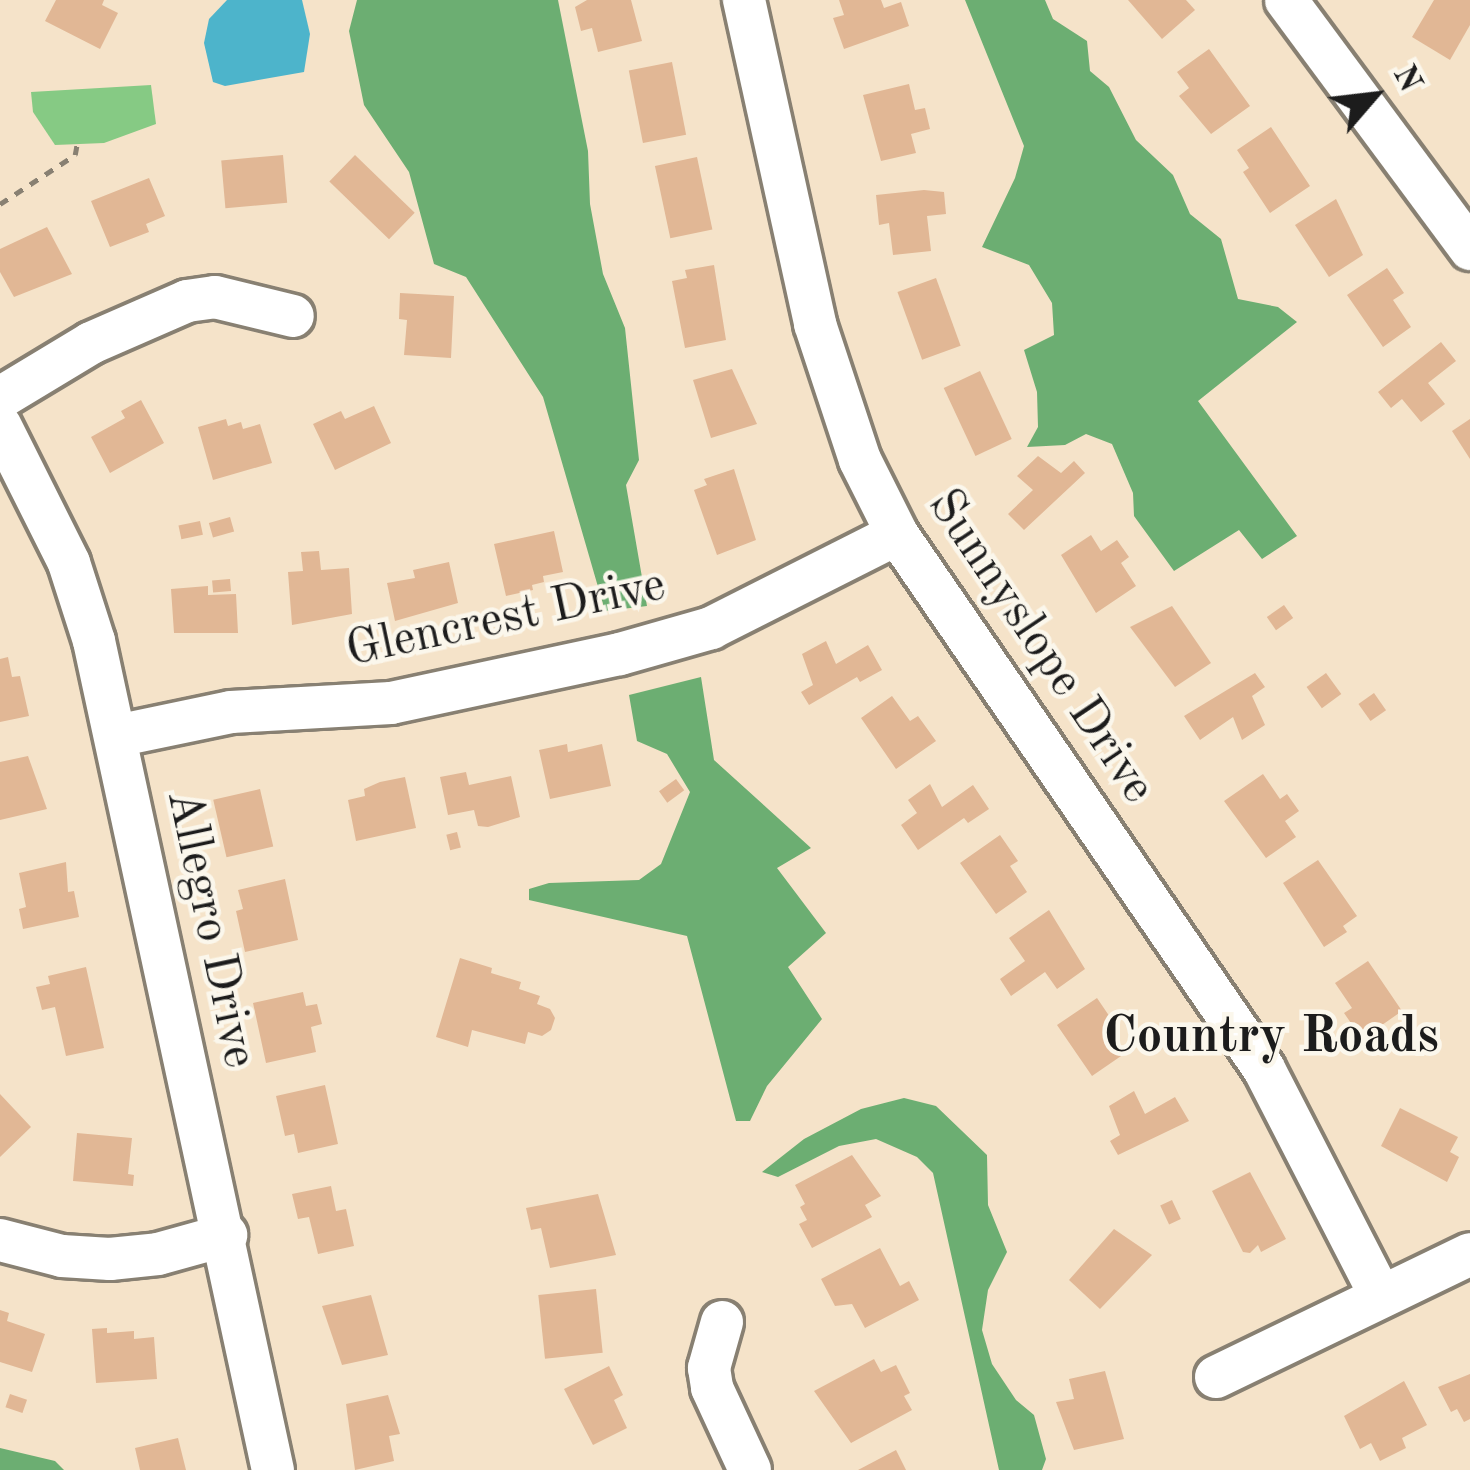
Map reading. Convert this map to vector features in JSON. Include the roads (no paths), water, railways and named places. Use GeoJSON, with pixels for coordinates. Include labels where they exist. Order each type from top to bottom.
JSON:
{"type":"FeatureCollection","features":[{"type":"Feature","properties":{"kind":"street","name":"Sunnyslope Drive"},"geometry":{"type":"LineString","coordinates":[[744,0],[826,365],[860,460],[897,534],[1214,989],[1264,1069],[1382,1297]]}},
{"type":"Feature","properties":{"kind":"street"},"geometry":{"type":"LineString","coordinates":[[1300,5],[1470,248]]}},
{"type":"Feature","properties":{"kind":"street"},"geometry":{"type":"LineString","coordinates":[[0,398],[91,343],[187,301],[215,297],[293,316]]}},
{"type":"Feature","properties":{"kind":"street","name":"Allegro Drive"},"geometry":{"type":"LineString","coordinates":[[0,425],[69,563],[116,736],[273,1470]]}},
{"type":"Feature","properties":{"kind":"street","name":"Glencrest Drive"},"geometry":{"type":"LineString","coordinates":[[116,736],[231,712],[391,703],[620,653],[711,628],[760,607],[897,534]]}},
{"type":"Feature","properties":{"kind":"street"},"geometry":{"type":"LineString","coordinates":[[0,1240],[62,1256],[110,1259],[158,1254],[226,1235]]}},
{"type":"Feature","properties":{"kind":"street"},"geometry":{"type":"LineString","coordinates":[[1216,1377],[1470,1254]]}},
{"type":"Feature","properties":{"kind":"street"},"geometry":{"type":"LineString","coordinates":[[722,1322],[709,1368],[712,1388],[750,1470]]}},
{"type":"Feature","properties":{"kind":"water"},"geometry":{"type":"Polygon","coordinates":[[[227,0],[302,0],[310,34],[304,72],[225,86],[213,82],[204,43],[209,19],[227,0]]]}},
{"type":"Feature","properties":{"kind":"district","name":"Country Roads"},"geometry":{"type":"Point","coordinates":[1271,1038]}}]}
